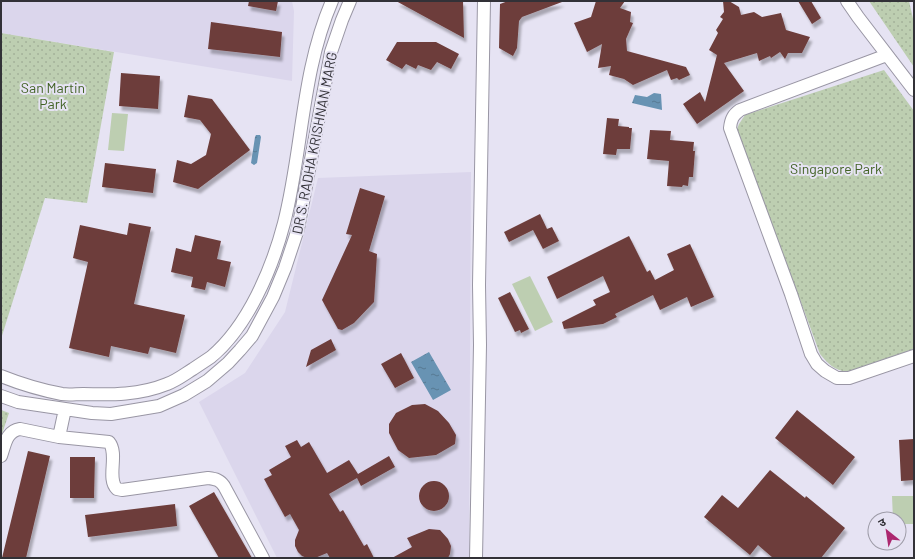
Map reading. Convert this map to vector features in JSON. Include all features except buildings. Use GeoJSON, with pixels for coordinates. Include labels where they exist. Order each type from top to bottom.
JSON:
{"type":"FeatureCollection","features":[{"type":"Feature","properties":{"kind":"street","name":"DR S. RADHA KRISHNAN MARG"},"geometry":{"type":"LineString","coordinates":[[1,376],[23,384],[64,394],[115,395],[137,393],[167,384],[192,369],[211,356],[232,335],[251,306],[271,263],[284,224],[293,183],[306,88],[313,58],[327,12],[332,1]]}},
{"type":"Feature","properties":{"kind":"street","name":"DR S. RADHA KRISHNAN MARG"},"geometry":{"type":"LineString","coordinates":[[1,396],[18,402],[92,413],[111,414],[159,406],[184,395],[207,381],[228,363],[252,336],[276,290],[298,228],[331,52],[350,1]]}},
{"type":"Feature","properties":{"kind":"street"},"geometry":{"type":"LineString","coordinates":[[476,558],[484,1]]}},
{"type":"Feature","properties":{"kind":"street"},"geometry":{"type":"LineString","coordinates":[[847,1],[914,90]]}},
{"type":"Feature","properties":{"kind":"street"},"geometry":{"type":"LineString","coordinates":[[887,56],[740,110],[734,114],[730,128],[811,354],[817,364],[837,378],[849,378],[914,356]]}},
{"type":"Feature","properties":{"kind":"street"},"geometry":{"type":"LineString","coordinates":[[284,224],[298,228]]}},
{"type":"Feature","properties":{"kind":"street"},"geometry":{"type":"LineString","coordinates":[[217,350],[228,363]]}},
{"type":"Feature","properties":{"kind":"street"},"geometry":{"type":"LineString","coordinates":[[18,402],[23,384]]}},
{"type":"Feature","properties":{"kind":"street"},"geometry":{"type":"LineString","coordinates":[[59,437],[65,409]]}},
{"type":"Feature","properties":{"kind":"street"},"geometry":{"type":"LineString","coordinates":[[1,456],[10,432],[20,429],[59,437],[109,442],[112,448],[113,483],[117,489],[122,490],[216,478],[221,482],[263,558]]}},
{"type":"Feature","properties":{"kind":"shaded area"},"geometry":{"type":"Polygon","coordinates":[[[1,1],[292,1],[294,11],[292,81],[1,33],[1,1]]]}},
{"type":"Feature","properties":{"kind":"shaded area"},"geometry":{"type":"Polygon","coordinates":[[[471,172],[469,558],[277,558],[199,402],[245,373],[285,312],[318,178],[471,172]]]}},
{"type":"Feature","properties":{"kind":"green space"},"geometry":{"type":"Polygon","coordinates":[[[869,1],[909,1],[914,23],[914,67],[869,1]]]}},
{"type":"Feature","properties":{"kind":"green space","name":"San Martin Park"},"geometry":{"type":"Polygon","coordinates":[[[1,33],[114,52],[87,203],[45,198],[1,339],[1,33]]]}},
{"type":"Feature","properties":{"kind":"green space","name":"Singapore Park"},"geometry":{"type":"Polygon","coordinates":[[[884,70],[914,111],[914,349],[847,372],[838,370],[832,366],[820,354],[737,129],[745,115],[884,70]]]}},
{"type":"Feature","properties":{"kind":"green space"},"geometry":{"type":"Polygon","coordinates":[[[112,113],[128,114],[124,151],[108,150],[112,113]]]}},
{"type":"Feature","properties":{"kind":"green space"},"geometry":{"type":"Polygon","coordinates":[[[530,276],[553,322],[535,331],[512,284],[530,276]]]}},
{"type":"Feature","properties":{"kind":"green space"},"geometry":{"type":"Polygon","coordinates":[[[1,410],[9,413],[1,437],[1,410]]]}},
{"type":"Feature","properties":{"kind":"green space"},"geometry":{"type":"Polygon","coordinates":[[[892,496],[914,496],[914,524],[907,524],[907,511],[893,511],[892,496]]]}},
{"type":"Feature","properties":{"kind":"water"},"geometry":{"type":"Polygon","coordinates":[[[654,93],[661,94],[662,110],[632,103],[635,95],[647,97],[654,93]]]}},
{"type":"Feature","properties":{"kind":"water"},"geometry":{"type":"Polygon","coordinates":[[[256,135],[260,135],[261,137],[257,163],[254,165],[251,163],[256,135]]]}},
{"type":"Feature","properties":{"kind":"water"},"geometry":{"type":"Polygon","coordinates":[[[429,352],[451,390],[433,400],[411,362],[429,352]]]}}]}
